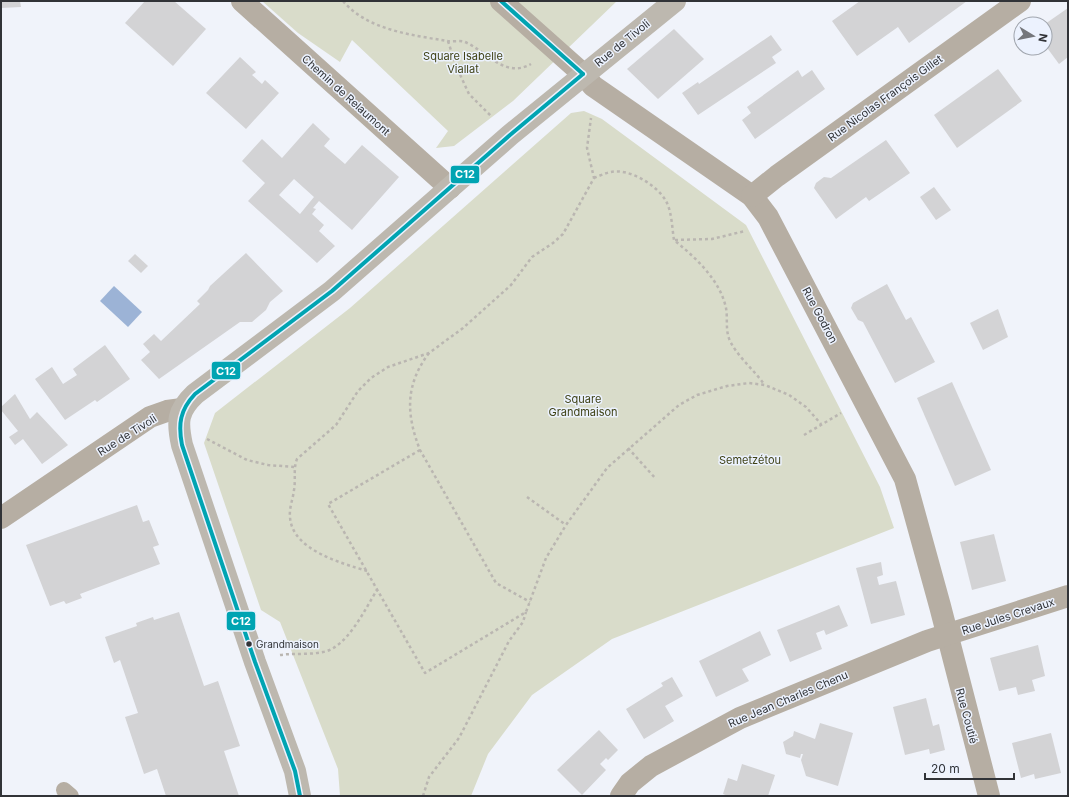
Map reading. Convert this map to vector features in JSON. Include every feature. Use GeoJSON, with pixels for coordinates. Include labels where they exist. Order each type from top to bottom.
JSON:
{"type":"FeatureCollection","features":[{"type":"Feature","properties":{"kind":"street","name":"Chemin de Relaumont"},"geometry":{"type":"LineString","coordinates":[[242,1],[450,188]]}},
{"type":"Feature","properties":{"kind":"street","name":"Rue Godron"},"geometry":{"type":"LineString","coordinates":[[501,1],[583,74],[593,86],[752,196],[768,217],[905,479],[947,635]]}},
{"type":"Feature","properties":{"kind":"street","name":"Rue de Tivoli"},"geometry":{"type":"LineString","coordinates":[[1,518],[150,417],[167,411],[182,409],[195,394],[332,291],[510,134],[675,1]]}},
{"type":"Feature","properties":{"kind":"street","name":"Rue Nicolas François Gillet"},"geometry":{"type":"LineString","coordinates":[[752,196],[776,176],[1020,1]]}},
{"type":"Feature","properties":{"kind":"street"},"geometry":{"type":"LineString","coordinates":[[182,409],[179,421],[182,445],[255,662],[295,771],[300,796]]}},
{"type":"Feature","properties":{"kind":"street","name":"Rue Jules Crevaux"},"geometry":{"type":"LineString","coordinates":[[947,635],[1068,596]]}},
{"type":"Feature","properties":{"kind":"street","name":"Rue Jean Charles Chenu"},"geometry":{"type":"LineString","coordinates":[[621,796],[630,783],[651,766],[740,718],[927,641],[947,635]]}},
{"type":"Feature","properties":{"kind":"street","name":"Rue Coutié"},"geometry":{"type":"LineString","coordinates":[[947,635],[988,796]]}},
{"type":"Feature","properties":{"kind":"path"},"geometry":{"type":"LineString","coordinates":[[344,1],[360,18],[387,28],[448,41],[464,42],[498,64],[512,68],[529,65],[552,47]]}},
{"type":"Feature","properties":{"kind":"path"},"geometry":{"type":"LineString","coordinates":[[448,41],[456,66],[469,94],[510,134]]}},
{"type":"Feature","properties":{"kind":"path"},"geometry":{"type":"LineString","coordinates":[[530,602],[496,583],[420,450],[410,418],[409,398],[420,365],[429,353],[463,328],[511,285],[532,257],[553,243],[563,234],[594,178],[587,148],[589,122],[594,110],[606,96]]}},
{"type":"Feature","properties":{"kind":"path"},"geometry":{"type":"LineString","coordinates":[[594,178],[612,172],[625,172],[655,188],[666,201],[670,214],[674,240],[691,254],[710,275],[724,299],[730,340],[736,351],[754,369],[765,385]]}},
{"type":"Feature","properties":{"kind":"path"},"geometry":{"type":"LineString","coordinates":[[674,240],[712,239],[747,230],[768,217]]}},
{"type":"Feature","properties":{"kind":"path"},"geometry":{"type":"LineString","coordinates":[[367,572],[338,562],[316,551],[303,542],[296,534],[292,527],[290,517],[295,481],[294,467],[297,459],[304,451],[336,425],[358,391],[371,378],[388,367],[429,353]]}},
{"type":"Feature","properties":{"kind":"path"},"geometry":{"type":"LineString","coordinates":[[423,796],[429,777],[459,738],[509,641],[523,622],[546,558],[566,525],[607,468],[628,448],[680,405],[697,395],[727,386],[749,383],[765,385],[789,395],[806,407],[821,424]]}},
{"type":"Feature","properties":{"kind":"path"},"geometry":{"type":"LineString","coordinates":[[804,435],[864,400]]}},
{"type":"Feature","properties":{"kind":"path"},"geometry":{"type":"LineString","coordinates":[[182,445],[204,438],[213,441],[247,460],[268,465],[294,467]]}},
{"type":"Feature","properties":{"kind":"path"},"geometry":{"type":"LineString","coordinates":[[628,448],[656,479]]}},
{"type":"Feature","properties":{"kind":"path"},"geometry":{"type":"LineString","coordinates":[[420,450],[328,504],[424,673],[526,612]]}},
{"type":"Feature","properties":{"kind":"path"},"geometry":{"type":"LineString","coordinates":[[527,497],[566,525]]}},
{"type":"Feature","properties":{"kind":"path"},"geometry":{"type":"LineString","coordinates":[[255,662],[281,655],[325,652],[337,646],[350,634],[377,590]]}},
{"type":"Feature","properties":{"kind":"green space","name":"Square Isabelle Viallat"},"geometry":{"type":"Polygon","coordinates":[[[262,1],[617,1],[513,101],[454,146],[436,148],[448,131],[352,40],[340,62],[298,33],[262,1]]]}},
{"type":"Feature","properties":{"kind":"green space","name":"Square Grandmaison"},"geometry":{"type":"Polygon","coordinates":[[[584,111],[602,119],[746,225],[880,487],[894,528],[612,639],[532,695],[488,754],[471,796],[340,796],[338,769],[280,622],[261,610],[204,443],[215,413],[350,308],[571,113],[584,111]]]}},
{"type":"Feature","properties":{"kind":"water"},"geometry":{"type":"Polygon","coordinates":[[[114,286],[142,312],[128,327],[100,301],[114,286]]]}},
{"type":"Feature","properties":{"kind":"building"},"geometry":{"type":"Polygon","coordinates":[[[1,1],[20,1],[21,7],[1,8],[1,1]]]}},
{"type":"Feature","properties":{"kind":"building"},"geometry":{"type":"Polygon","coordinates":[[[145,1],[174,1],[206,29],[173,66],[125,23],[145,1]]]}},
{"type":"Feature","properties":{"kind":"building"},"geometry":{"type":"Polygon","coordinates":[[[860,1],[967,1],[909,43],[898,27],[857,56],[832,21],[860,1]]]}},
{"type":"Feature","properties":{"kind":"building"},"geometry":{"type":"Polygon","coordinates":[[[1068,8],[1068,57],[1059,64],[1053,56],[1053,18],[1068,8]]]}},
{"type":"Feature","properties":{"kind":"building"},"geometry":{"type":"Polygon","coordinates":[[[674,29],[704,59],[658,99],[627,69],[674,29]]]}},
{"type":"Feature","properties":{"kind":"building"},"geometry":{"type":"Polygon","coordinates":[[[771,35],[782,50],[772,57],[776,63],[698,115],[682,93],[698,82],[699,84],[771,35]]]}},
{"type":"Feature","properties":{"kind":"building"},"geometry":{"type":"Polygon","coordinates":[[[240,57],[256,72],[252,75],[262,84],[265,80],[279,93],[246,129],[206,93],[240,57]]]}},
{"type":"Feature","properties":{"kind":"building"},"geometry":{"type":"Polygon","coordinates":[[[998,69],[1022,101],[957,148],[934,115],[998,69]]]}},
{"type":"Feature","properties":{"kind":"building"},"geometry":{"type":"Polygon","coordinates":[[[798,70],[802,77],[812,70],[825,89],[755,139],[742,120],[751,113],[747,107],[798,70]]]}},
{"type":"Feature","properties":{"kind":"building"},"geometry":{"type":"Polygon","coordinates":[[[313,123],[330,139],[324,146],[345,164],[362,145],[399,177],[352,230],[319,201],[313,208],[316,209],[312,214],[324,225],[319,231],[335,246],[317,263],[248,201],[265,183],[242,161],[262,139],[282,158],[313,123]],[[294,179],[279,195],[300,214],[314,197],[294,179]]]}},
{"type":"Feature","properties":{"kind":"building"},"geometry":{"type":"Polygon","coordinates":[[[886,140],[910,173],[869,201],[866,197],[836,219],[814,188],[816,183],[824,177],[831,178],[886,140]]]}},
{"type":"Feature","properties":{"kind":"building"},"geometry":{"type":"Polygon","coordinates":[[[934,187],[951,210],[936,220],[920,197],[934,187]]]}},
{"type":"Feature","properties":{"kind":"building"},"geometry":{"type":"Polygon","coordinates":[[[246,253],[283,291],[270,302],[266,310],[252,322],[240,322],[159,379],[141,360],[150,352],[143,344],[154,334],[161,341],[200,304],[197,301],[210,286],[246,253]]]}},
{"type":"Feature","properties":{"kind":"building"},"geometry":{"type":"Polygon","coordinates":[[[135,254],[148,266],[141,273],[128,261],[135,254]]]}},
{"type":"Feature","properties":{"kind":"building"},"geometry":{"type":"Polygon","coordinates":[[[887,284],[906,320],[911,317],[935,362],[895,383],[863,322],[858,320],[851,308],[853,303],[887,284]]]}},
{"type":"Feature","properties":{"kind":"building"},"geometry":{"type":"Polygon","coordinates":[[[998,309],[1008,337],[983,350],[970,323],[998,309]]]}},
{"type":"Feature","properties":{"kind":"building"},"geometry":{"type":"Polygon","coordinates":[[[105,345],[130,379],[97,402],[95,400],[65,420],[35,379],[52,367],[63,384],[77,375],[73,369],[105,345]]]}},
{"type":"Feature","properties":{"kind":"building"},"geometry":{"type":"Polygon","coordinates":[[[952,382],[991,470],[955,486],[917,398],[952,382]]]}},
{"type":"Feature","properties":{"kind":"building"},"geometry":{"type":"Polygon","coordinates":[[[15,394],[30,419],[37,412],[68,445],[42,464],[23,439],[15,445],[9,437],[18,431],[1,410],[1,407],[15,394]]]}},
{"type":"Feature","properties":{"kind":"building"},"geometry":{"type":"Polygon","coordinates":[[[137,505],[143,522],[149,520],[159,545],[153,547],[160,564],[80,594],[82,598],[66,604],[64,601],[50,606],[26,545],[137,505]]]}},
{"type":"Feature","properties":{"kind":"building"},"geometry":{"type":"Polygon","coordinates":[[[994,534],[1006,581],[972,590],[960,542],[994,534]]]}},
{"type":"Feature","properties":{"kind":"building"},"geometry":{"type":"Polygon","coordinates":[[[881,562],[883,575],[877,577],[879,585],[896,581],[905,615],[871,624],[856,568],[881,562]]]}},
{"type":"Feature","properties":{"kind":"building"},"geometry":{"type":"Polygon","coordinates":[[[839,605],[848,626],[826,635],[824,630],[816,633],[822,649],[790,662],[777,630],[839,605]]]}},
{"type":"Feature","properties":{"kind":"building"},"geometry":{"type":"Polygon","coordinates":[[[179,612],[204,686],[218,681],[240,746],[224,751],[239,796],[166,796],[157,769],[144,774],[125,717],[138,713],[120,660],[114,663],[105,637],[137,626],[136,623],[153,617],[154,620],[179,612]]]}},
{"type":"Feature","properties":{"kind":"building"},"geometry":{"type":"Polygon","coordinates":[[[760,631],[771,655],[742,669],[749,681],[716,697],[699,661],[760,631]]]}},
{"type":"Feature","properties":{"kind":"building"},"geometry":{"type":"Polygon","coordinates":[[[1038,645],[1045,676],[1032,680],[1035,691],[1018,695],[1016,687],[999,691],[990,658],[1038,645]]]}},
{"type":"Feature","properties":{"kind":"building"},"geometry":{"type":"Polygon","coordinates":[[[672,677],[683,696],[665,706],[674,721],[644,739],[626,709],[663,686],[661,683],[672,677]]]}},
{"type":"Feature","properties":{"kind":"building"},"geometry":{"type":"Polygon","coordinates":[[[926,698],[933,726],[939,724],[945,750],[930,754],[929,749],[905,755],[893,707],[926,698]]]}},
{"type":"Feature","properties":{"kind":"building"},"geometry":{"type":"Polygon","coordinates":[[[820,723],[853,733],[838,786],[806,776],[801,760],[803,754],[801,754],[800,758],[786,754],[783,742],[793,736],[794,731],[815,739],[820,723]]]}},
{"type":"Feature","properties":{"kind":"building"},"geometry":{"type":"Polygon","coordinates":[[[599,730],[618,750],[608,760],[606,758],[600,764],[606,770],[582,795],[557,770],[599,730]]]}},
{"type":"Feature","properties":{"kind":"building"},"geometry":{"type":"Polygon","coordinates":[[[1051,733],[1061,773],[1035,779],[1034,774],[1021,778],[1012,743],[1051,733]]]}},
{"type":"Feature","properties":{"kind":"building"},"geometry":{"type":"Polygon","coordinates":[[[742,764],[775,775],[768,796],[728,796],[723,794],[728,778],[737,781],[742,764]]]}},
{"type":"Feature","properties":{"kind":"transit line","name":"C12"},"geometry":{"type":"LineString","coordinates":[[501,1],[583,74]]}},
{"type":"Feature","properties":{"kind":"transit line","name":"C12"},"geometry":{"type":"LineString","coordinates":[[300,796],[295,771],[255,662],[182,445],[180,424],[183,412],[195,394],[332,291],[510,135],[583,74]]}},
{"type":"Feature","properties":{"kind":"place","name":"Grandmaison"},"geometry":{"type":"Point","coordinates":[249,644]}},
{"type":"Feature","properties":{"kind":"park label","name":"Semetzétou"},"geometry":{"type":"Point","coordinates":[750,460]}}]}
